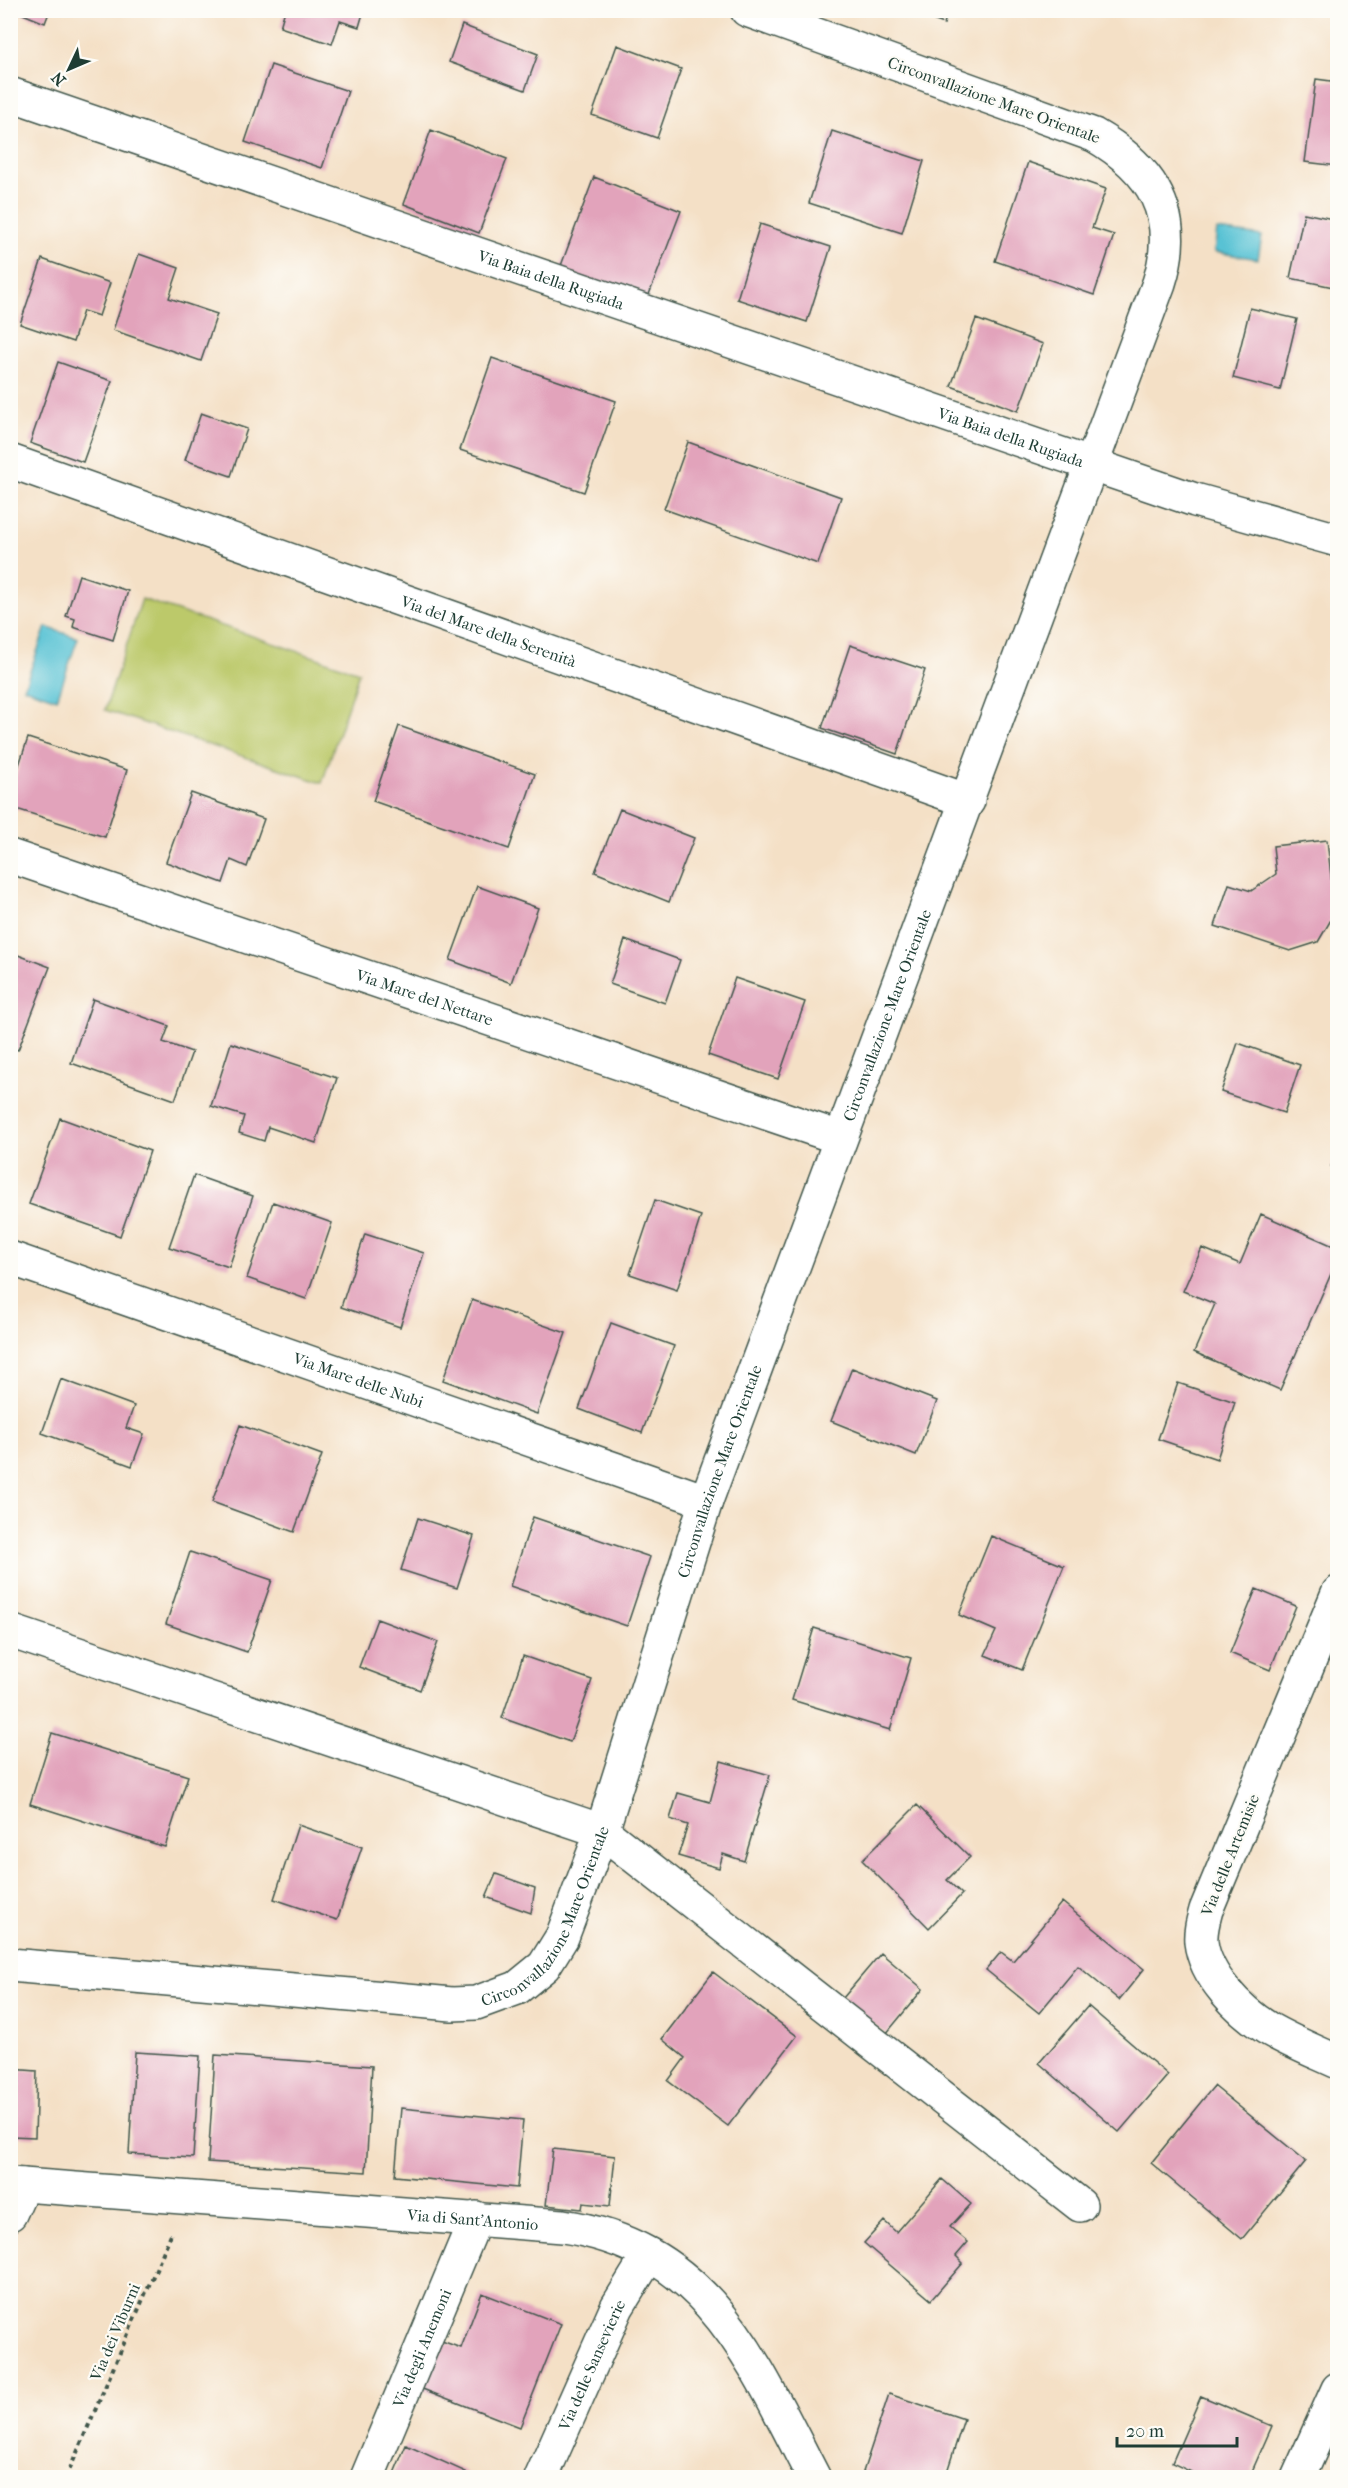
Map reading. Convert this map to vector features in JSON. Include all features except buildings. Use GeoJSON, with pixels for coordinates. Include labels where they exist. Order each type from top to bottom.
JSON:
{"type":"FeatureCollection","features":[{"type":"Feature","properties":{"kind":"street","name":"Circonvallazione Mare Orientale"},"geometry":{"type":"LineString","coordinates":[[10,1965],[452,2004],[476,2003],[517,1988],[532,1978],[550,1958],[562,1937],[602,1831],[706,1501],[968,801],[1089,465],[1159,283],[1167,253],[1166,227],[1160,204],[1140,171],[1113,146],[1084,130],[747,10]]}},
{"type":"Feature","properties":{"kind":"street","name":"Via Baia della Rugiada"},"geometry":{"type":"LineString","coordinates":[[10,94],[1089,465]]}},
{"type":"Feature","properties":{"kind":"street","name":"Via del Mare della Serenità"},"geometry":{"type":"LineString","coordinates":[[10,461],[968,801]]}},
{"type":"Feature","properties":{"kind":"street"},"geometry":{"type":"LineString","coordinates":[[1089,465],[1195,500],[1338,540]]}},
{"type":"Feature","properties":{"kind":"street","name":"Via Mare del Nettare"},"geometry":{"type":"LineString","coordinates":[[10,856],[840,1138]]}},
{"type":"Feature","properties":{"kind":"street","name":"Via Mare delle Nubi"},"geometry":{"type":"LineString","coordinates":[[10,1258],[706,1501]]}},
{"type":"Feature","properties":{"kind":"street","name":"Via delle Artemisie"},"geometry":{"type":"LineString","coordinates":[[1338,1593],[1206,1910],[1201,1940],[1206,1958],[1217,1979],[1251,2016],[1272,2031],[1338,2062]]}},
{"type":"Feature","properties":{"kind":"street"},"geometry":{"type":"LineString","coordinates":[[10,1631],[602,1831],[1080,2205]]}},
{"type":"Feature","properties":{"kind":"street"},"geometry":{"type":"LineString","coordinates":[[10,2214],[17,2185]]}},
{"type":"Feature","properties":{"kind":"street","name":"Via di Sant'Antonio"},"geometry":{"type":"LineString","coordinates":[[17,2185],[476,2218],[589,2230],[620,2239],[649,2254],[684,2278],[736,2335],[757,2367],[814,2478]]}},
{"type":"Feature","properties":{"kind":"street","name":"Via degli Anemoni"},"geometry":{"type":"LineString","coordinates":[[367,2478],[476,2218]]}},
{"type":"Feature","properties":{"kind":"street","name":"Via delle Sansevierie"},"geometry":{"type":"LineString","coordinates":[[541,2478],[617,2307],[649,2254]]}},
{"type":"Feature","properties":{"kind":"street"},"geometry":{"type":"LineString","coordinates":[[1298,2478],[1338,2389]]}},
{"type":"Feature","properties":{"kind":"path","name":"Via dei Viburni"},"geometry":{"type":"LineString","coordinates":[[66,2478],[164,2249],[189,2198]]}},
{"type":"Feature","properties":{"kind":"green space"},"geometry":{"type":"Polygon","coordinates":[[[142,599],[359,672],[322,783],[105,710],[142,599]]]}},
{"type":"Feature","properties":{"kind":"water"},"geometry":{"type":"Polygon","coordinates":[[[1217,230],[1262,236],[1258,259],[1214,252],[1217,230]]]}},
{"type":"Feature","properties":{"kind":"water"},"geometry":{"type":"Polygon","coordinates":[[[46,627],[78,638],[57,699],[24,688],[46,627]]]}}]}
